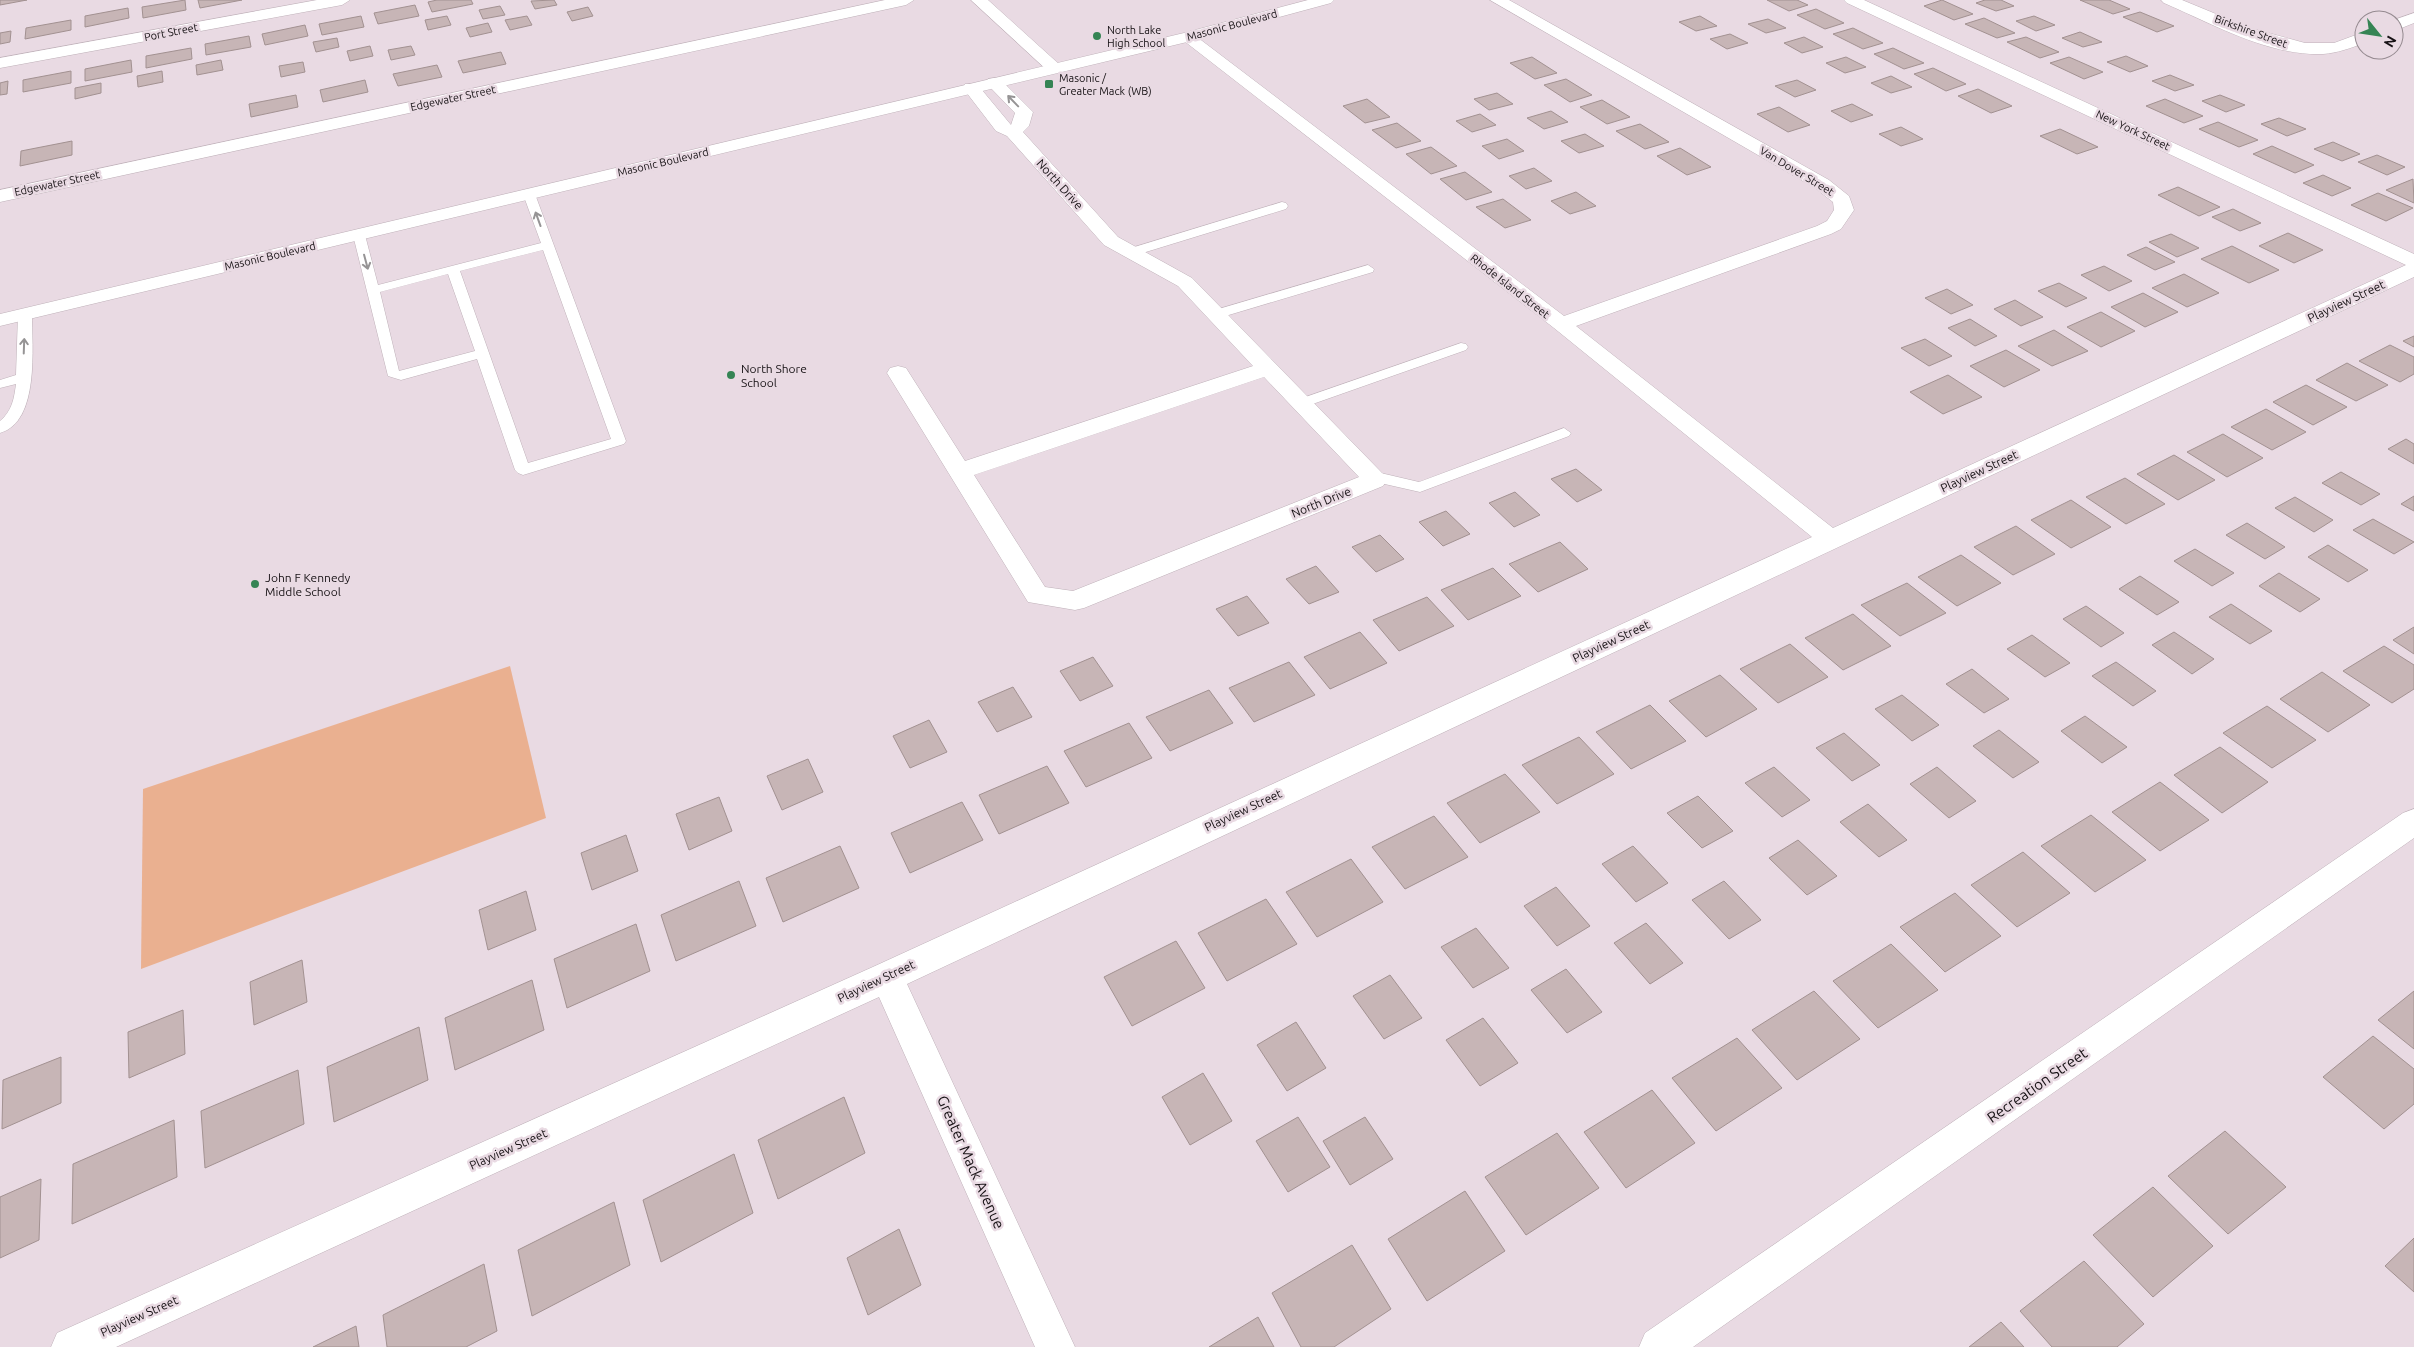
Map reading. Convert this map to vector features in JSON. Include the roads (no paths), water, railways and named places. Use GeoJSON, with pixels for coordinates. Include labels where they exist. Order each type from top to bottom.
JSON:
{"type":"FeatureCollection","features":[{"type":"Feature","properties":{"kind":"street","name":"Port Street"},"geometry":{"type":"LineString","coordinates":[[0,63],[342,0]]}},
{"type":"Feature","properties":{"kind":"street","name":"Edgewater Street"},"geometry":{"type":"LineString","coordinates":[[0,196],[906,0]]}},
{"type":"Feature","properties":{"kind":"street"},"geometry":{"type":"LineString","coordinates":[[979,0],[1054,68]]}},
{"type":"Feature","properties":{"kind":"street","name":"Masonic Boulevard"},"geometry":{"type":"LineString","coordinates":[[0,320],[1187,37],[1326,0]]}},
{"type":"Feature","properties":{"kind":"street","name":"Van Dover Street"},"geometry":{"type":"LineString","coordinates":[[1498,0],[1822,184],[1842,200],[1844,210],[1834,225],[1824,230],[1560,324]]}},
{"type":"Feature","properties":{"kind":"street","name":"New York Street"},"geometry":{"type":"LineString","coordinates":[[1852,0],[2414,261]]}},
{"type":"Feature","properties":{"kind":"street","name":"Birkshire Street"},"geometry":{"type":"LineString","coordinates":[[2169,0],[2268,39],[2308,49],[2336,48],[2354,41]]}},
{"type":"Feature","properties":{"kind":"street","name":"Rhode Island Street"},"geometry":{"type":"LineString","coordinates":[[1187,37],[1560,324],[1831,539]]}},
{"type":"Feature","properties":{"kind":"street"},"geometry":{"type":"LineString","coordinates":[[994,83],[1024,112],[1020,126],[1013,132]]}},
{"type":"Feature","properties":{"kind":"street","name":"North Drive"},"geometry":{"type":"LineString","coordinates":[[898,374],[1037,595],[1075,601],[1376,480],[1185,282],[1110,241],[1013,132],[1002,127],[971,88]]}},
{"type":"Feature","properties":{"kind":"street","name":"Playview Street"},"geometry":{"type":"LineString","coordinates":[[71,1347],[887,977],[2414,270]]}},
{"type":"Feature","properties":{"kind":"street"},"geometry":{"type":"LineString","coordinates":[[960,471],[1269,368]]}},
{"type":"Feature","properties":{"kind":"street","name":"Recreation Street"},"geometry":{"type":"LineString","coordinates":[[1659,1347],[2414,822]]}},
{"type":"Feature","properties":{"kind":"street","name":"Greater Mack Avenue"},"geometry":{"type":"LineString","coordinates":[[887,977],[1055,1347]]}},
{"type":"Feature","properties":{"kind":"lane"},"geometry":{"type":"LineString","coordinates":[[453,269],[523,470],[619,441],[529,194]]}},
{"type":"Feature","properties":{"kind":"lane"},"geometry":{"type":"LineString","coordinates":[[1132,252],[1282,206]]}},
{"type":"Feature","properties":{"kind":"lane"},"geometry":{"type":"LineString","coordinates":[[359,235],[393,373],[401,376],[482,353]]}},
{"type":"Feature","properties":{"kind":"lane"},"geometry":{"type":"LineString","coordinates":[[374,290],[547,245]]}},
{"type":"Feature","properties":{"kind":"lane"},"geometry":{"type":"LineString","coordinates":[[1217,314],[1368,269]]}},
{"type":"Feature","properties":{"kind":"lane"},"geometry":{"type":"LineString","coordinates":[[0,428],[15,415],[20,403],[25,314]]}},
{"type":"Feature","properties":{"kind":"lane"},"geometry":{"type":"LineString","coordinates":[[1302,403],[1460,346]]}},
{"type":"Feature","properties":{"kind":"lane"},"geometry":{"type":"LineString","coordinates":[[0,384],[22,378]]}},
{"type":"Feature","properties":{"kind":"lane"},"geometry":{"type":"LineString","coordinates":[[1372,476],[1420,487],[1564,432]]}},
{"type":"Feature","properties":{"kind":"place","name":"North Lake High School"},"geometry":{"type":"Point","coordinates":[1097,36]}},
{"type":"Feature","properties":{"kind":"place","name":"Masonic / Greater Mack (WB)"},"geometry":{"type":"Point","coordinates":[1049,84]}},
{"type":"Feature","properties":{"kind":"place","name":"North Shore School"},"geometry":{"type":"Point","coordinates":[731,375]}},
{"type":"Feature","properties":{"kind":"place","name":"John F Kennedy Middle School"},"geometry":{"type":"Point","coordinates":[255,584]}}]}
